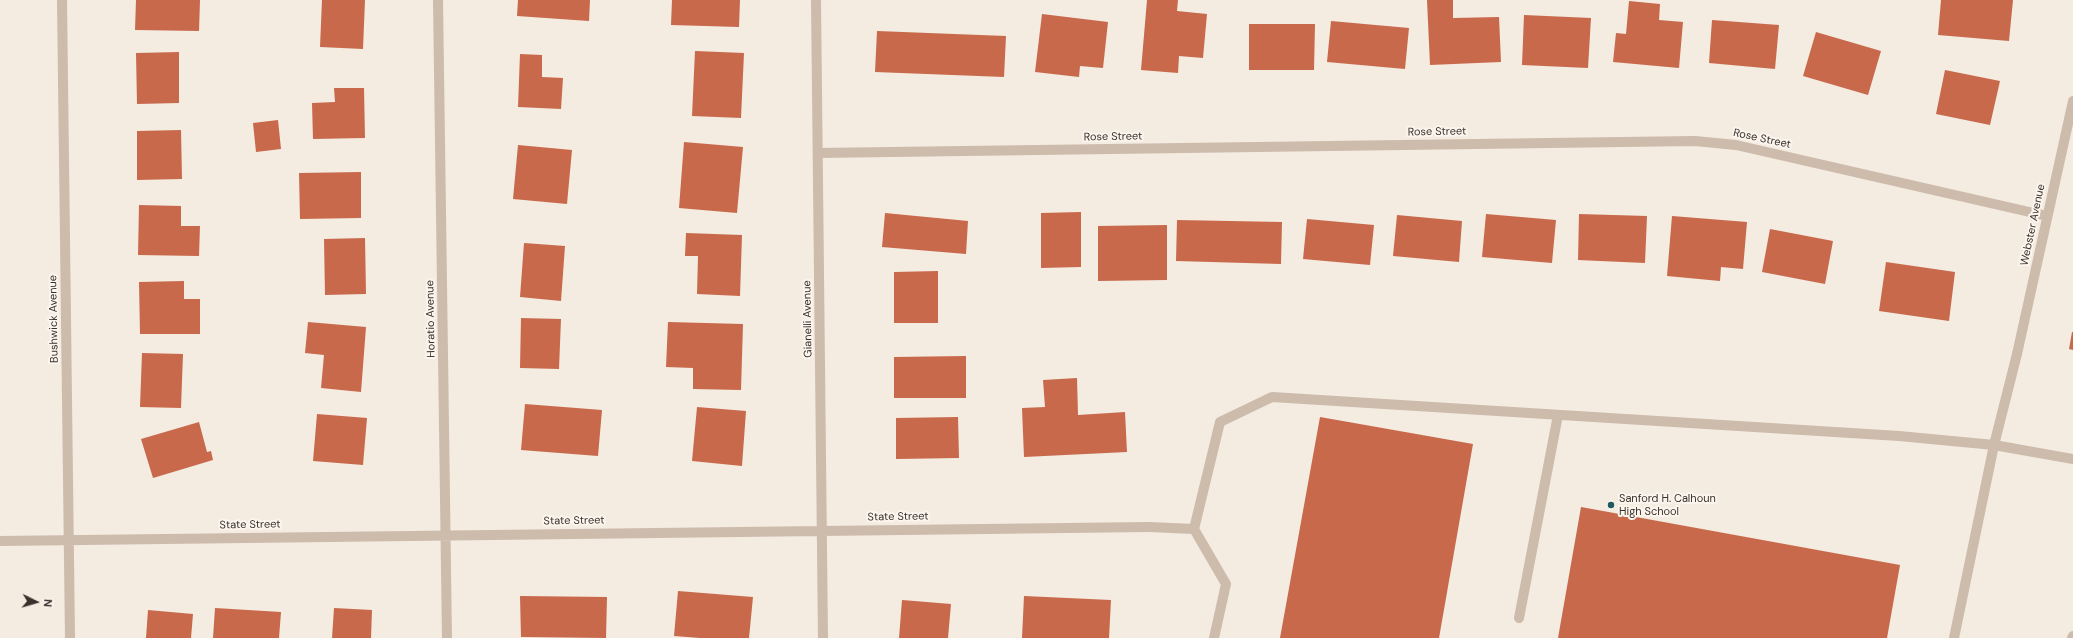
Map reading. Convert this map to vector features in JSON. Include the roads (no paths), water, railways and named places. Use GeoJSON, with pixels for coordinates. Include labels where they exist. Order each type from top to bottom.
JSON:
{"type":"FeatureCollection","features":[{"type":"Feature","properties":{"kind":"street","name":"Bushwick Avenue"},"geometry":{"type":"LineString","coordinates":[[62,0],[70,638]]}},
{"type":"Feature","properties":{"kind":"street","name":"Horatio Avenue"},"geometry":{"type":"LineString","coordinates":[[438,0],[446,638]]}},
{"type":"Feature","properties":{"kind":"street","name":"Gianelli Avenue"},"geometry":{"type":"LineString","coordinates":[[816,0],[823,638]]}},
{"type":"Feature","properties":{"kind":"street","name":"Webster Avenue"},"geometry":{"type":"LineString","coordinates":[[1954,638],[1994,445],[2017,354],[2073,101]]}},
{"type":"Feature","properties":{"kind":"street","name":"Rose Street"},"geometry":{"type":"LineString","coordinates":[[818,153],[1695,141],[1736,145],[2047,216]]}},
{"type":"Feature","properties":{"kind":"street"},"geometry":{"type":"LineString","coordinates":[[1214,638],[1226,584],[1194,529],[1220,422],[1272,397],[1899,436],[1994,445],[2073,459]]}},
{"type":"Feature","properties":{"kind":"street"},"geometry":{"type":"LineString","coordinates":[[1519,618],[1558,415]]}},
{"type":"Feature","properties":{"kind":"street","name":"State Street"},"geometry":{"type":"LineString","coordinates":[[0,541],[822,530],[1149,527],[1194,529]]}},
{"type":"Feature","properties":{"kind":"place","name":"Sanford H. Calhoun High School"},"geometry":{"type":"Point","coordinates":[1611,505]}}]}
